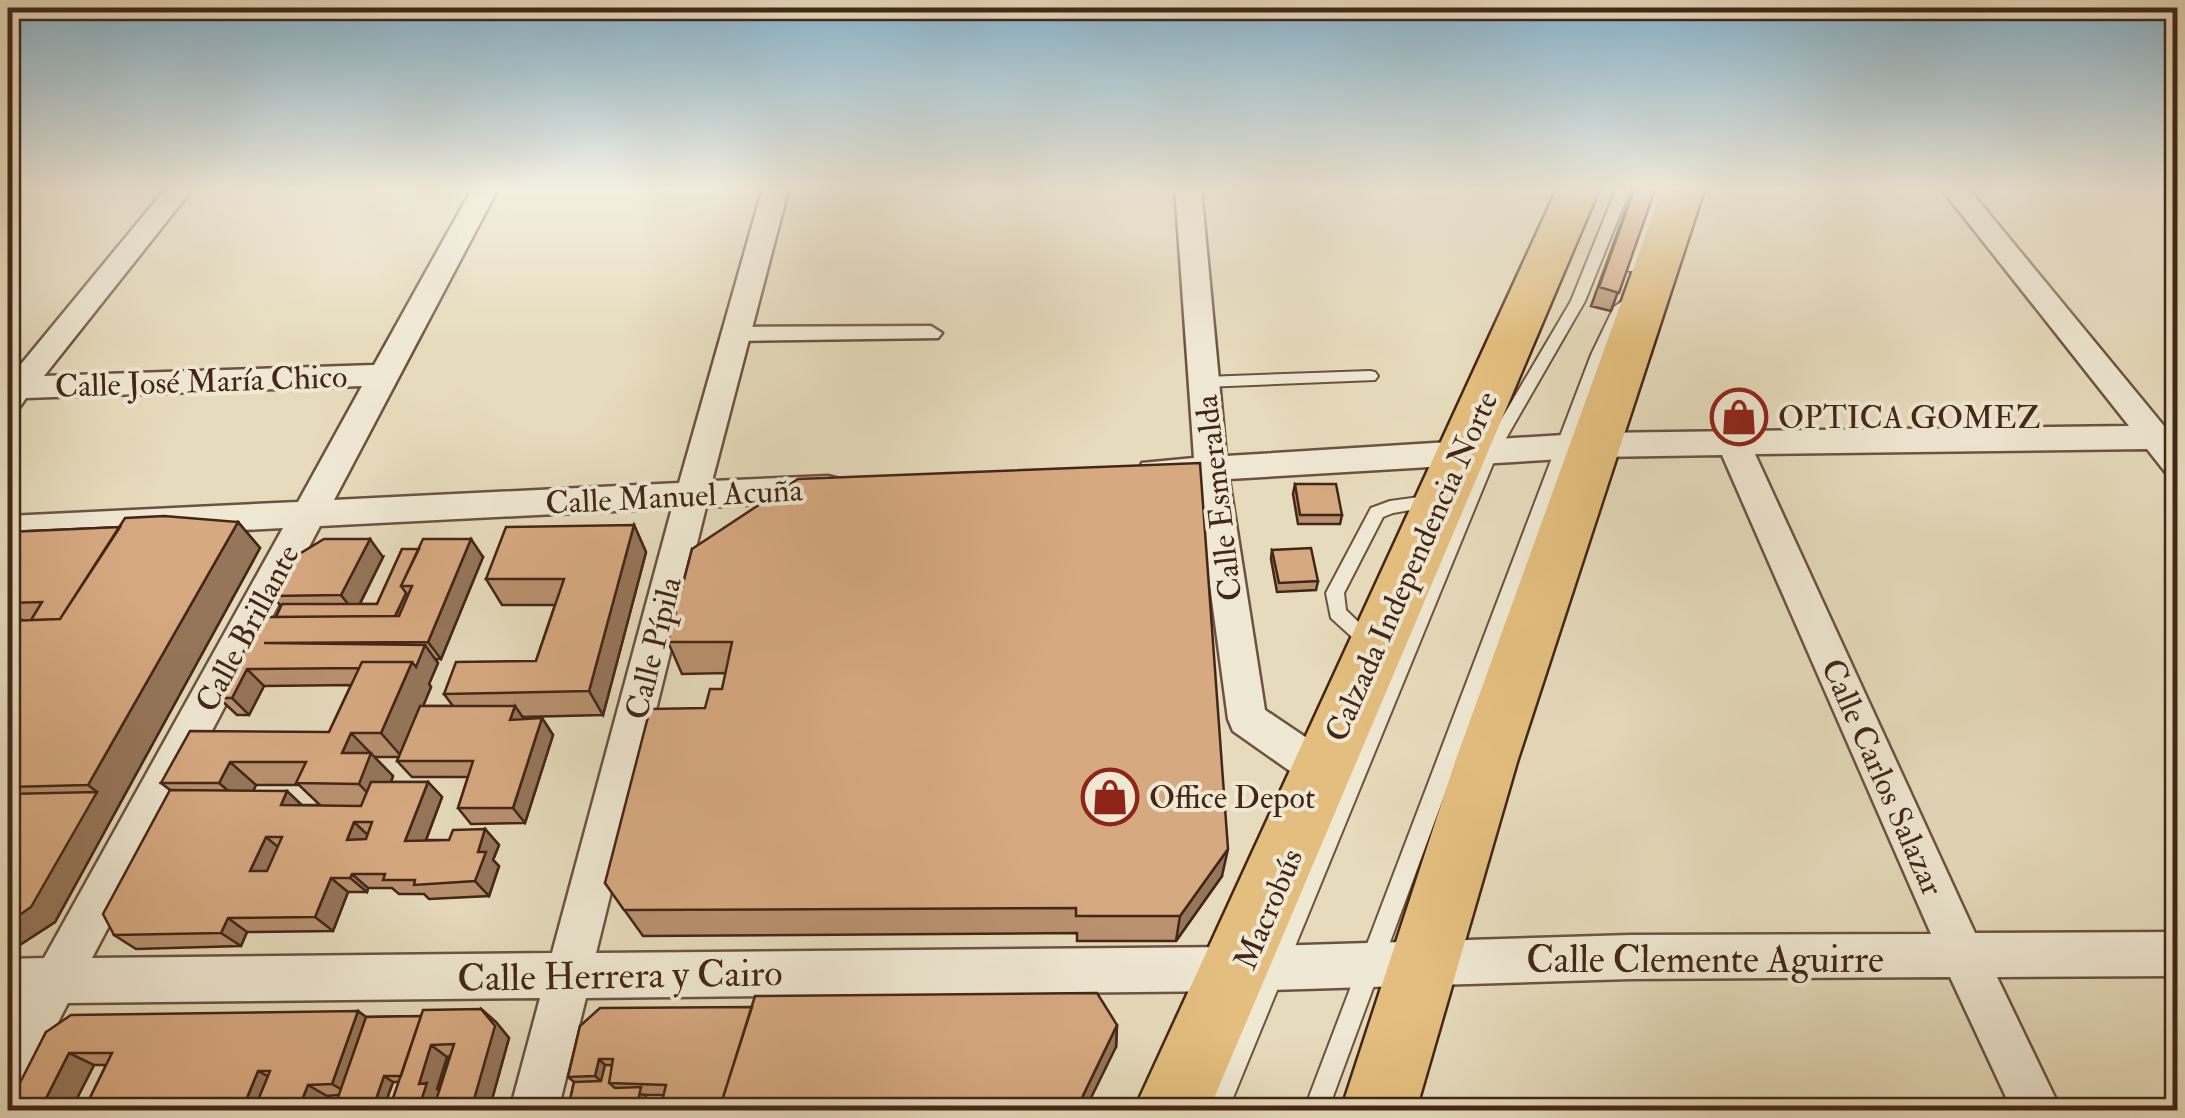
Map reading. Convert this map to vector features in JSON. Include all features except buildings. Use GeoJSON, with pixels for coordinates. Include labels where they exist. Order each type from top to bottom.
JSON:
{"type":"FeatureCollection","features":[{"type":"Feature","properties":{"kind":"main road","name":"Calzada Independencia Norte"},"geometry":{"type":"LineString","coordinates":[[1171,1110],[1255,968],[1322,770],[1374,646],[1464,470],[1557,239]]}},
{"type":"Feature","properties":{"kind":"main road"},"geometry":{"type":"LineString","coordinates":[[1378,1110],[1395,961],[1580,447],[1663,239]]}},
{"type":"Feature","properties":{"kind":"street"},"geometry":{"type":"LineString","coordinates":[[13,394],[139,239]]}},
{"type":"Feature","properties":{"kind":"street","name":"Calle Brillante"},"geometry":{"type":"LineString","coordinates":[[8,1069],[458,239]]}},
{"type":"Feature","properties":{"kind":"street","name":"Calle Pípila"},"geometry":{"type":"LineString","coordinates":[[534,1110],[762,239]]}},
{"type":"Feature","properties":{"kind":"street","name":"Calle Esmeralda"},"geometry":{"type":"LineString","coordinates":[[1192,239],[1211,470],[1247,719],[1322,770]]}},
{"type":"Feature","properties":{"kind":"street"},"geometry":{"type":"LineString","coordinates":[[1998,239],[2166,437],[2178,464]]}},
{"type":"Feature","properties":{"kind":"street"},"geometry":{"type":"LineString","coordinates":[[736,334],[931,333]]}},
{"type":"Feature","properties":{"kind":"street","name":"Calle José María Chico"},"geometry":{"type":"LineString","coordinates":[[13,394],[384,375]]}},
{"type":"Feature","properties":{"kind":"street"},"geometry":{"type":"LineString","coordinates":[[1115,474],[1464,470],[1580,447],[2166,437]]}},
{"type":"Feature","properties":{"kind":"street","name":"Calle Carlos Salazar"},"geometry":{"type":"LineString","coordinates":[[1733,442],[1964,958],[2037,1110]]}},
{"type":"Feature","properties":{"kind":"street","name":"Calle Manuel Acuña"},"geometry":{"type":"LineString","coordinates":[[8,529],[865,486]]}},
{"type":"Feature","properties":{"kind":"street","name":"Calle Clemente Aguirre"},"geometry":{"type":"LineString","coordinates":[[1255,968],[1395,961],[2178,954]]}},
{"type":"Feature","properties":{"kind":"street","name":"Calle Herrera y Cairo"},"geometry":{"type":"LineString","coordinates":[[8,981],[1255,968]]}},
{"type":"Feature","properties":{"kind":"lane","name":"Macrobús"},"geometry":{"type":"LineString","coordinates":[[1216,1110],[1255,968],[1464,470],[1578,300],[1603,239]]}},
{"type":"Feature","properties":{"kind":"lane"},"geometry":{"type":"LineString","coordinates":[[1580,447],[1644,239]]}},
{"type":"Feature","properties":{"kind":"lane"},"geometry":{"type":"LineString","coordinates":[[1204,382],[1370,376]]}},
{"type":"Feature","properties":{"kind":"lane"},"geometry":{"type":"LineString","coordinates":[[1316,1110],[1395,961]]}},
{"type":"Feature","properties":{"kind":"place","name":"OPTICA GOMEZ"},"geometry":{"type":"Point","coordinates":[1739,417]}},
{"type":"Feature","properties":{"kind":"place","name":"Office Depot"},"geometry":{"type":"Point","coordinates":[1110,797]}}]}
